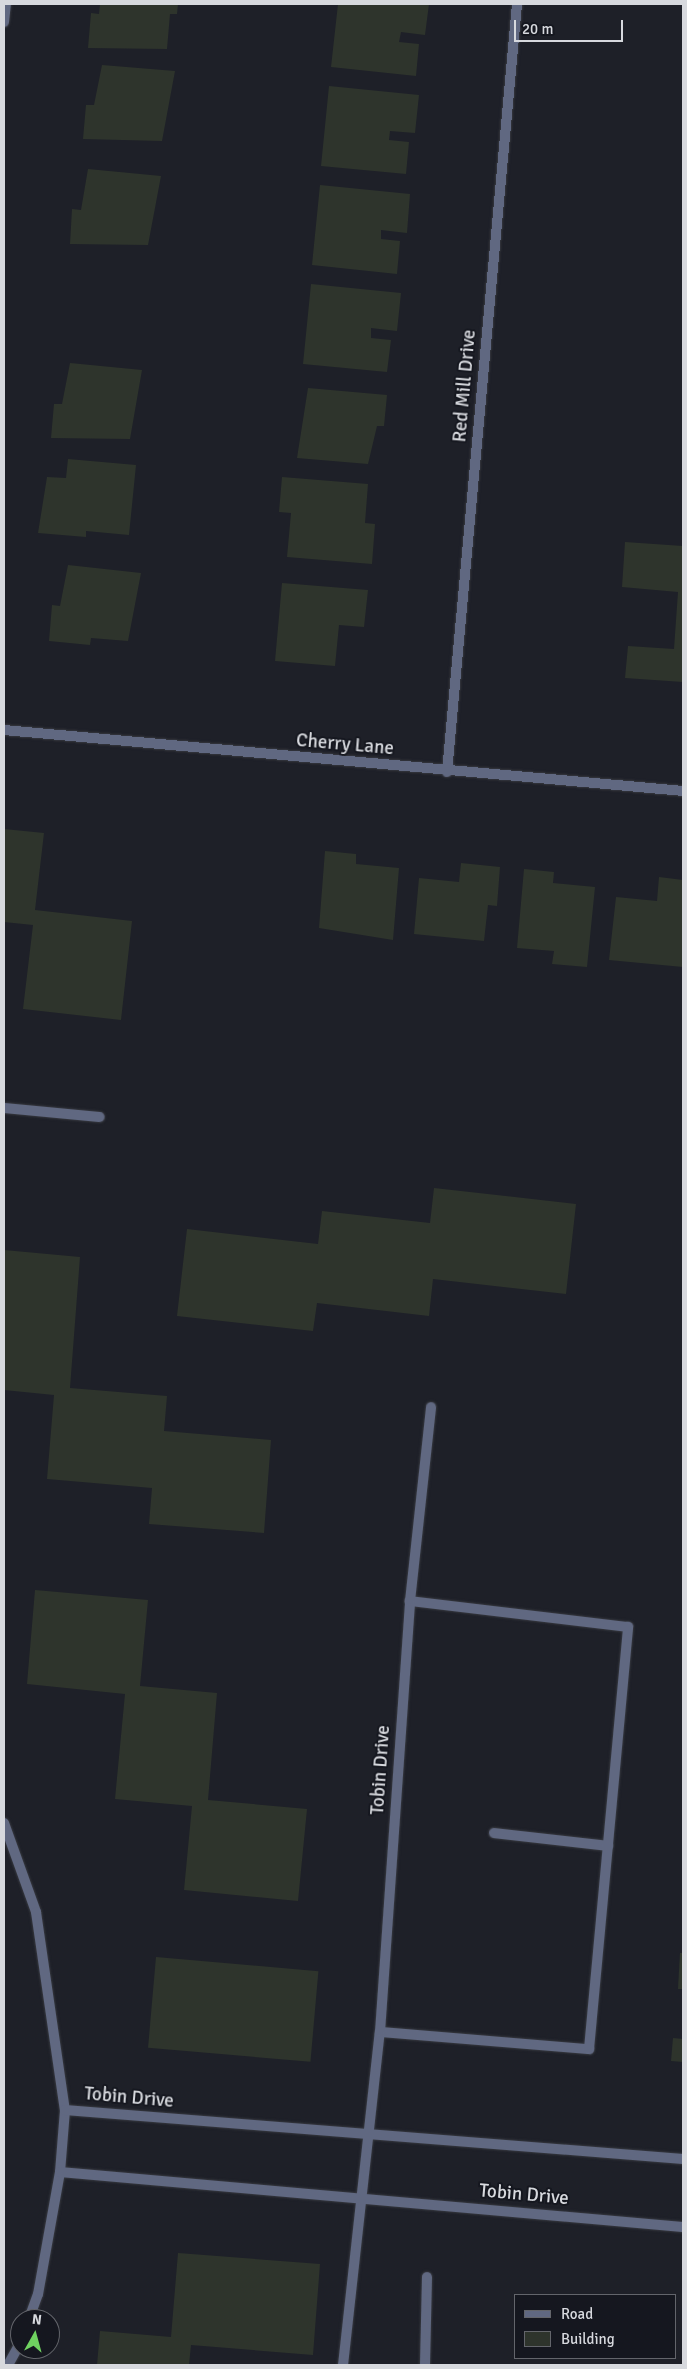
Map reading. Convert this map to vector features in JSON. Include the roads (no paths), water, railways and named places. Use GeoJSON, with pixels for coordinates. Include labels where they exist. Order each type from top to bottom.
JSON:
{"type":"FeatureCollection","features":[{"type":"Feature","properties":{"kind":"street"},"geometry":{"type":"LineString","coordinates":[[4,22],[6,4]]}},
{"type":"Feature","properties":{"kind":"street","name":"Red Mill Drive"},"geometry":{"type":"LineString","coordinates":[[447,772],[517,4]]}},
{"type":"Feature","properties":{"kind":"street","name":"Cherry Lane"},"geometry":{"type":"LineString","coordinates":[[4,730],[447,772],[683,791]]}},
{"type":"Feature","properties":{"kind":"street"},"geometry":{"type":"LineString","coordinates":[[4,1108],[100,1117]]}},
{"type":"Feature","properties":{"kind":"street","name":"Tobin Drive"},"geometry":{"type":"LineString","coordinates":[[343,2365],[380,2032],[410,1601],[431,1407]]}},
{"type":"Feature","properties":{"kind":"street"},"geometry":{"type":"LineString","coordinates":[[380,2032],[589,2049],[628,1627],[410,1601]]}},
{"type":"Feature","properties":{"kind":"street","name":"Tobin Drive"},"geometry":{"type":"LineString","coordinates":[[4,1823],[36,1912],[65,2110],[60,2172],[38,2294],[33,2309]]}},
{"type":"Feature","properties":{"kind":"street"},"geometry":{"type":"LineString","coordinates":[[494,1833],[608,1846]]}},
{"type":"Feature","properties":{"kind":"street","name":"Tobin Drive"},"geometry":{"type":"LineString","coordinates":[[65,2110],[369,2136],[683,2159]]}},
{"type":"Feature","properties":{"kind":"street","name":"Tobin Drive"},"geometry":{"type":"LineString","coordinates":[[60,2172],[683,2227]]}},
{"type":"Feature","properties":{"kind":"street"},"geometry":{"type":"LineString","coordinates":[[426,2365],[427,2277]]}}]}
